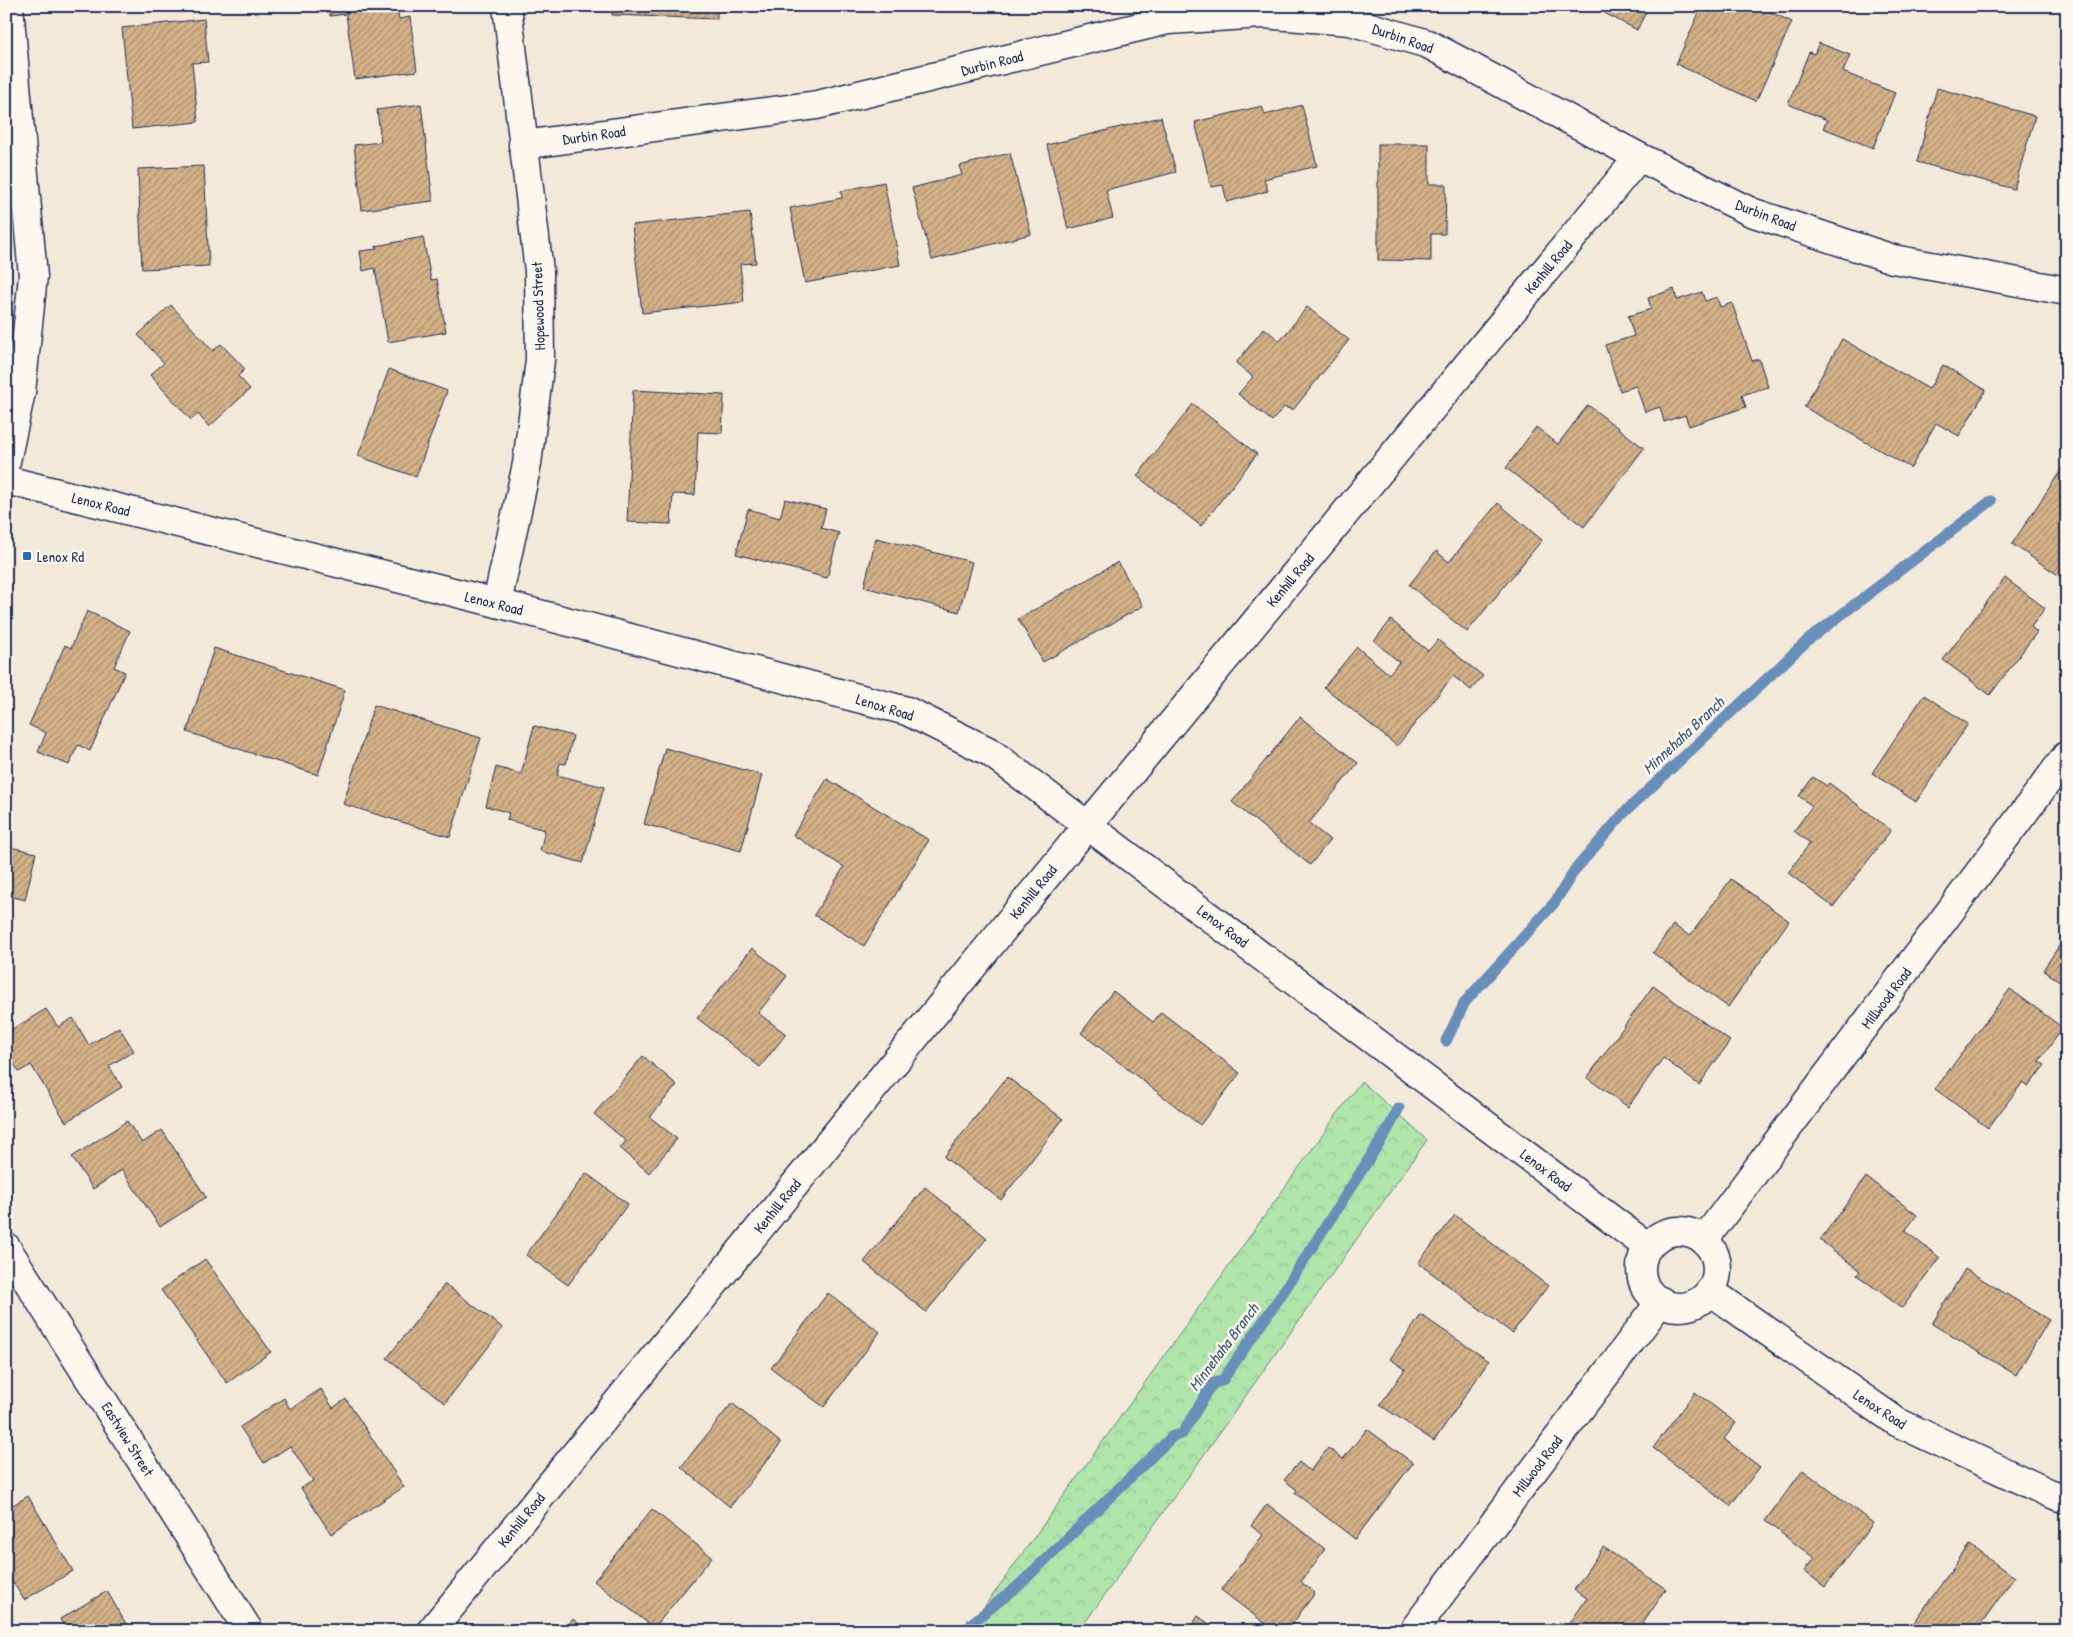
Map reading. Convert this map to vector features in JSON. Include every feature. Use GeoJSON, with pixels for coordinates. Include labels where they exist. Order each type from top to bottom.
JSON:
{"type":"FeatureCollection","features":[{"type":"Feature","properties":{"kind":"street"},"geometry":{"type":"LineString","coordinates":[[6,461],[21,392],[33,276],[9,6]]}},
{"type":"Feature","properties":{"kind":"street","name":"Hopewood Street"},"geometry":{"type":"LineString","coordinates":[[497,603],[527,464],[540,360],[538,271],[506,6]]}},
{"type":"Feature","properties":{"kind":"street","name":"Durbin Road"},"geometry":{"type":"LineString","coordinates":[[524,145],[817,106],[1168,20],[1263,14],[1350,21],[1428,44],[1639,157],[1751,212],[1893,259],[2067,291]]}},
{"type":"Feature","properties":{"kind":"street","name":"Kenhill Road"},"geometry":{"type":"LineString","coordinates":[[431,1631],[1088,825],[1639,157]]}},
{"type":"Feature","properties":{"kind":"street","name":"Lenox Road"},"geometry":{"type":"LineString","coordinates":[[6,480],[497,603],[906,711],[990,752],[1648,1247]]}},
{"type":"Feature","properties":{"kind":"street","name":"Millwood Road"},"geometry":{"type":"LineString","coordinates":[[1704,1240],[2067,755]]}},
{"type":"Feature","properties":{"kind":"street"},"geometry":{"type":"LineString","coordinates":[[1681,1231],[1694,1234],[1704,1240],[1716,1259],[1715,1281],[1710,1291],[1702,1299],[1682,1307],[1671,1306],[1661,1302],[1651,1294],[1644,1283],[1641,1270],[1643,1258],[1648,1247],[1657,1238],[1668,1232],[1681,1231]]}},
{"type":"Feature","properties":{"kind":"street","name":"Eastview Street"},"geometry":{"type":"LineString","coordinates":[[6,1247],[249,1631]]}},
{"type":"Feature","properties":{"kind":"street","name":"Lenox Road"},"geometry":{"type":"LineString","coordinates":[[1710,1291],[1897,1422],[2050,1493],[2067,1499]]}},
{"type":"Feature","properties":{"kind":"street","name":"Millwood Road"},"geometry":{"type":"LineString","coordinates":[[1413,1631],[1661,1302]]}},
{"type":"Feature","properties":{"kind":"green space"},"geometry":{"type":"Polygon","coordinates":[[[1361,1081],[1427,1140],[1079,1631],[967,1631],[1361,1081]]]}},
{"type":"Feature","properties":{"kind":"building"},"geometry":{"type":"Polygon","coordinates":[[[329,6],[397,6],[399,19],[410,17],[417,71],[355,79],[346,14],[330,16],[329,6]]]}},
{"type":"Feature","properties":{"kind":"building"},"geometry":{"type":"Polygon","coordinates":[[[612,6],[717,6],[717,19],[612,15],[612,6]]]}},
{"type":"Feature","properties":{"kind":"building"},"geometry":{"type":"Polygon","coordinates":[[[1591,6],[1649,6],[1637,30],[1591,6]]]}},
{"type":"Feature","properties":{"kind":"building"},"geometry":{"type":"Polygon","coordinates":[[[1702,6],[1758,6],[1792,22],[1756,101],[1676,64],[1702,6]]]}},
{"type":"Feature","properties":{"kind":"building"},"geometry":{"type":"Polygon","coordinates":[[[204,19],[208,62],[192,63],[198,122],[132,129],[122,28],[204,19]]]}},
{"type":"Feature","properties":{"kind":"building"},"geometry":{"type":"Polygon","coordinates":[[[1819,43],[1850,55],[1843,72],[1895,93],[1873,148],[1823,128],[1827,120],[1788,104],[1809,52],[1814,54],[1819,43]]]}},
{"type":"Feature","properties":{"kind":"building"},"geometry":{"type":"Polygon","coordinates":[[[1937,88],[2035,116],[2014,189],[1917,162],[1937,88]]]}},
{"type":"Feature","properties":{"kind":"building"},"geometry":{"type":"Polygon","coordinates":[[[421,104],[433,201],[362,210],[354,145],[381,142],[377,110],[421,104]]]}},
{"type":"Feature","properties":{"kind":"building"},"geometry":{"type":"Polygon","coordinates":[[[1302,105],[1317,166],[1264,179],[1268,191],[1227,202],[1223,185],[1211,187],[1195,122],[1262,106],[1265,115],[1302,105]]]}},
{"type":"Feature","properties":{"kind":"building"},"geometry":{"type":"Polygon","coordinates":[[[1161,117],[1176,172],[1106,190],[1113,218],[1068,229],[1047,145],[1161,117]]]}},
{"type":"Feature","properties":{"kind":"building"},"geometry":{"type":"Polygon","coordinates":[[[1378,144],[1429,144],[1429,184],[1446,184],[1445,234],[1431,234],[1431,261],[1378,260],[1378,144]]]}},
{"type":"Feature","properties":{"kind":"building"},"geometry":{"type":"Polygon","coordinates":[[[1010,153],[1031,234],[932,260],[912,188],[962,175],[959,166],[1010,153]]]}},
{"type":"Feature","properties":{"kind":"building"},"geometry":{"type":"Polygon","coordinates":[[[204,166],[209,266],[142,269],[138,169],[204,166]]]}},
{"type":"Feature","properties":{"kind":"building"},"geometry":{"type":"Polygon","coordinates":[[[884,182],[900,265],[805,283],[790,208],[842,198],[841,191],[884,182]]]}},
{"type":"Feature","properties":{"kind":"building"},"geometry":{"type":"Polygon","coordinates":[[[750,212],[756,263],[740,264],[744,302],[642,313],[632,225],[750,212]]]}},
{"type":"Feature","properties":{"kind":"building"},"geometry":{"type":"Polygon","coordinates":[[[423,237],[431,280],[437,279],[446,332],[388,342],[375,268],[363,271],[360,251],[377,249],[376,246],[423,237]]]}},
{"type":"Feature","properties":{"kind":"building"},"geometry":{"type":"Polygon","coordinates":[[[1674,289],[1677,300],[1702,292],[1705,301],[1717,297],[1720,307],[1732,303],[1752,361],[1759,359],[1768,387],[1742,395],[1746,407],[1689,426],[1685,415],[1664,422],[1660,407],[1645,412],[1636,386],[1620,391],[1605,345],[1634,336],[1628,316],[1651,309],[1648,298],[1674,289]]]}},
{"type":"Feature","properties":{"kind":"building"},"geometry":{"type":"Polygon","coordinates":[[[171,305],[213,351],[221,344],[245,369],[238,376],[250,389],[209,427],[198,414],[191,420],[150,375],[164,363],[138,335],[171,305]]]}},
{"type":"Feature","properties":{"kind":"building"},"geometry":{"type":"Polygon","coordinates":[[[1307,307],[1349,340],[1293,410],[1284,407],[1272,421],[1238,394],[1253,377],[1236,363],[1264,328],[1280,341],[1307,307]]]}},
{"type":"Feature","properties":{"kind":"building"},"geometry":{"type":"Polygon","coordinates":[[[1842,339],[1929,389],[1943,365],[1986,390],[1959,436],[1936,423],[1911,468],[1804,407],[1842,339]]]}},
{"type":"Feature","properties":{"kind":"building"},"geometry":{"type":"Polygon","coordinates":[[[389,369],[447,391],[416,477],[358,456],[389,369]]]}},
{"type":"Feature","properties":{"kind":"building"},"geometry":{"type":"Polygon","coordinates":[[[633,390],[724,395],[722,433],[698,432],[695,495],[673,494],[671,524],[627,522],[633,390]]]}},
{"type":"Feature","properties":{"kind":"building"},"geometry":{"type":"Polygon","coordinates":[[[1193,404],[1257,454],[1201,526],[1137,476],[1193,404]]]}},
{"type":"Feature","properties":{"kind":"building"},"geometry":{"type":"Polygon","coordinates":[[[1588,405],[1644,448],[1584,527],[1506,468],[1536,427],[1558,444],[1588,405]]]}},
{"type":"Feature","properties":{"kind":"building"},"geometry":{"type":"Polygon","coordinates":[[[2067,461],[2067,581],[2012,544],[2067,461]]]}},
{"type":"Feature","properties":{"kind":"building"},"geometry":{"type":"Polygon","coordinates":[[[785,499],[826,509],[821,528],[839,533],[827,578],[736,554],[748,509],[780,518],[785,499]]]}},
{"type":"Feature","properties":{"kind":"building"},"geometry":{"type":"Polygon","coordinates":[[[1498,503],[1542,540],[1467,632],[1409,585],[1436,551],[1449,562],[1498,503]]]}},
{"type":"Feature","properties":{"kind":"building"},"geometry":{"type":"Polygon","coordinates":[[[876,538],[972,562],[959,612],[864,587],[876,538]]]}},
{"type":"Feature","properties":{"kind":"building"},"geometry":{"type":"Polygon","coordinates":[[[1118,562],[1143,606],[1043,662],[1018,619],[1118,562]]]}},
{"type":"Feature","properties":{"kind":"building"},"geometry":{"type":"Polygon","coordinates":[[[2005,578],[2045,608],[2031,627],[2037,632],[1990,695],[1943,660],[2005,578]]]}},
{"type":"Feature","properties":{"kind":"building"},"geometry":{"type":"Polygon","coordinates":[[[87,611],[130,631],[114,667],[125,672],[90,751],[78,745],[69,765],[38,752],[46,733],[29,725],[65,645],[71,648],[87,611]]]}},
{"type":"Feature","properties":{"kind":"building"},"geometry":{"type":"Polygon","coordinates":[[[1391,620],[1428,651],[1438,640],[1483,676],[1471,690],[1453,676],[1397,746],[1324,687],[1357,647],[1389,674],[1399,662],[1374,641],[1391,620]]]}},
{"type":"Feature","properties":{"kind":"building"},"geometry":{"type":"Polygon","coordinates":[[[214,648],[345,690],[318,775],[187,732],[214,648]]]}},
{"type":"Feature","properties":{"kind":"building"},"geometry":{"type":"Polygon","coordinates":[[[1924,695],[1968,724],[1916,802],[1872,773],[1924,695]]]}},
{"type":"Feature","properties":{"kind":"building"},"geometry":{"type":"Polygon","coordinates":[[[374,705],[481,738],[450,837],[343,804],[374,705]]]}},
{"type":"Feature","properties":{"kind":"building"},"geometry":{"type":"Polygon","coordinates":[[[1300,717],[1358,763],[1309,823],[1330,840],[1310,865],[1232,802],[1300,717]]]}},
{"type":"Feature","properties":{"kind":"building"},"geometry":{"type":"Polygon","coordinates":[[[534,726],[573,736],[566,764],[560,763],[557,775],[604,787],[583,863],[540,851],[545,830],[507,820],[509,813],[486,806],[496,767],[521,774],[534,726]]]}},
{"type":"Feature","properties":{"kind":"building"},"geometry":{"type":"Polygon","coordinates":[[[665,748],[762,775],[741,851],[644,824],[665,748]]]}},
{"type":"Feature","properties":{"kind":"building"},"geometry":{"type":"Polygon","coordinates":[[[1813,777],[1827,786],[1829,783],[1891,830],[1833,907],[1788,873],[1810,843],[1794,831],[1812,806],[1799,796],[1813,777]]]}},
{"type":"Feature","properties":{"kind":"building"},"geometry":{"type":"Polygon","coordinates":[[[827,779],[929,840],[864,946],[814,915],[844,867],[793,835],[827,779]]]}},
{"type":"Feature","properties":{"kind":"building"},"geometry":{"type":"Polygon","coordinates":[[[6,846],[36,853],[25,900],[6,895],[6,846]]]}},
{"type":"Feature","properties":{"kind":"building"},"geometry":{"type":"Polygon","coordinates":[[[1731,879],[1789,921],[1728,1007],[1653,953],[1673,925],[1690,936],[1731,879]]]}},
{"type":"Feature","properties":{"kind":"building"},"geometry":{"type":"Polygon","coordinates":[[[2067,934],[2067,986],[2043,970],[2067,934]]]}},
{"type":"Feature","properties":{"kind":"building"},"geometry":{"type":"Polygon","coordinates":[[[752,948],[787,976],[758,1013],[786,1034],[760,1067],[697,1018],[752,948]]]}},
{"type":"Feature","properties":{"kind":"building"},"geometry":{"type":"Polygon","coordinates":[[[1653,986],[1730,1041],[1699,1085],[1663,1058],[1628,1107],[1587,1078],[1653,986]]]}},
{"type":"Feature","properties":{"kind":"building"},"geometry":{"type":"Polygon","coordinates":[[[2010,989],[2063,1028],[2039,1061],[2045,1065],[2028,1087],[2023,1082],[1988,1128],[1935,1089],[2010,989]]]}},
{"type":"Feature","properties":{"kind":"building"},"geometry":{"type":"Polygon","coordinates":[[[1113,991],[1153,1022],[1161,1012],[1240,1073],[1200,1125],[1081,1033],[1113,991]]]}},
{"type":"Feature","properties":{"kind":"building"},"geometry":{"type":"Polygon","coordinates":[[[46,1009],[58,1027],[73,1018],[89,1045],[119,1027],[134,1051],[109,1066],[122,1087],[66,1122],[31,1065],[19,1072],[6,1052],[6,1033],[46,1009]]]}},
{"type":"Feature","properties":{"kind":"building"},"geometry":{"type":"Polygon","coordinates":[[[643,1056],[677,1085],[650,1117],[677,1139],[649,1173],[620,1148],[626,1141],[594,1114],[643,1056]]]}},
{"type":"Feature","properties":{"kind":"building"},"geometry":{"type":"Polygon","coordinates":[[[1007,1077],[1063,1119],[1001,1200],[944,1157],[1007,1077]]]}},
{"type":"Feature","properties":{"kind":"building"},"geometry":{"type":"Polygon","coordinates":[[[127,1121],[142,1143],[162,1130],[206,1197],[160,1227],[122,1170],[93,1189],[72,1157],[127,1121]]]}},
{"type":"Feature","properties":{"kind":"building"},"geometry":{"type":"Polygon","coordinates":[[[586,1173],[628,1204],[568,1285],[526,1255],[586,1173]]]}},
{"type":"Feature","properties":{"kind":"building"},"geometry":{"type":"Polygon","coordinates":[[[1866,1177],[1917,1215],[1905,1231],[1940,1258],[1902,1308],[1857,1275],[1860,1271],[1820,1240],[1866,1177]]]}},
{"type":"Feature","properties":{"kind":"building"},"geometry":{"type":"Polygon","coordinates":[[[925,1187],[987,1238],[926,1312],[864,1262],[925,1187]]]}},
{"type":"Feature","properties":{"kind":"building"},"geometry":{"type":"Polygon","coordinates":[[[1455,1215],[1548,1286],[1512,1333],[1418,1263],[1455,1215]]]}},
{"type":"Feature","properties":{"kind":"building"},"geometry":{"type":"Polygon","coordinates":[[[205,1259],[271,1352],[227,1383],[161,1290],[205,1259]]]}},
{"type":"Feature","properties":{"kind":"building"},"geometry":{"type":"Polygon","coordinates":[[[1965,1269],[2049,1320],[2016,1375],[1932,1324],[1965,1269]]]}},
{"type":"Feature","properties":{"kind":"building"},"geometry":{"type":"Polygon","coordinates":[[[445,1284],[503,1328],[445,1403],[387,1358],[445,1284]]]}},
{"type":"Feature","properties":{"kind":"building"},"geometry":{"type":"Polygon","coordinates":[[[828,1293],[880,1332],[824,1407],[771,1368],[828,1293]]]}},
{"type":"Feature","properties":{"kind":"building"},"geometry":{"type":"Polygon","coordinates":[[[1421,1315],[1489,1361],[1434,1441],[1380,1405],[1405,1369],[1390,1359],[1421,1315]]]}},
{"type":"Feature","properties":{"kind":"building"},"geometry":{"type":"Polygon","coordinates":[[[321,1389],[333,1408],[346,1399],[404,1487],[331,1534],[301,1488],[313,1481],[290,1446],[264,1463],[240,1427],[284,1398],[290,1409],[321,1389]]]}},
{"type":"Feature","properties":{"kind":"building"},"geometry":{"type":"Polygon","coordinates":[[[1695,1392],[1736,1423],[1724,1439],[1760,1467],[1730,1506],[1653,1448],[1695,1392]]]}},
{"type":"Feature","properties":{"kind":"building"},"geometry":{"type":"Polygon","coordinates":[[[732,1403],[781,1443],[730,1507],[681,1467],[732,1403]]]}},
{"type":"Feature","properties":{"kind":"building"},"geometry":{"type":"Polygon","coordinates":[[[1367,1429],[1413,1463],[1355,1539],[1295,1493],[1297,1490],[1284,1480],[1299,1462],[1310,1471],[1328,1448],[1343,1459],[1367,1429]]]}},
{"type":"Feature","properties":{"kind":"building"},"geometry":{"type":"Polygon","coordinates":[[[1803,1470],[1873,1523],[1825,1587],[1804,1571],[1814,1558],[1765,1521],[1803,1470]]]}},
{"type":"Feature","properties":{"kind":"building"},"geometry":{"type":"Polygon","coordinates":[[[28,1496],[73,1571],[24,1600],[6,1571],[6,1509],[28,1496]]]}},
{"type":"Feature","properties":{"kind":"building"},"geometry":{"type":"Polygon","coordinates":[[[1267,1504],[1325,1549],[1301,1582],[1315,1593],[1287,1631],[1275,1631],[1221,1590],[1263,1535],[1251,1526],[1267,1504]]]}},
{"type":"Feature","properties":{"kind":"building"},"geometry":{"type":"Polygon","coordinates":[[[652,1509],[712,1557],[654,1628],[594,1581],[652,1509]]]}},
{"type":"Feature","properties":{"kind":"building"},"geometry":{"type":"Polygon","coordinates":[[[1969,1545],[2014,1577],[1976,1631],[1908,1631],[1969,1545]]]}},
{"type":"Feature","properties":{"kind":"building"},"geometry":{"type":"Polygon","coordinates":[[[1603,1547],[1666,1589],[1638,1631],[1569,1631],[1566,1629],[1587,1598],[1574,1590],[1603,1547]]]}},
{"type":"Feature","properties":{"kind":"building"},"geometry":{"type":"Polygon","coordinates":[[[107,1591],[130,1631],[67,1631],[60,1619],[107,1591]]]}},
{"type":"Feature","properties":{"kind":"building"},"geometry":{"type":"Polygon","coordinates":[[[1198,1616],[1219,1631],[1188,1631],[1198,1616]]]}},
{"type":"Feature","properties":{"kind":"building"},"geometry":{"type":"Polygon","coordinates":[[[573,1619],[587,1631],[563,1631],[573,1619]]]}},
{"type":"Feature","properties":{"kind":"waterway","name":"Minnehaha Branch"},"geometry":{"type":"LineString","coordinates":[[1446,1041],[1465,1002],[1555,902],[1574,871],[1624,813],[1808,640],[1991,501]]}},
{"type":"Feature","properties":{"kind":"waterway","name":"Minnehaha Branch"},"geometry":{"type":"LineString","coordinates":[[968,1631],[972,1623],[1018,1586],[1173,1436],[1182,1434],[1213,1383],[1222,1381],[1282,1294],[1387,1131],[1399,1108]]}},
{"type":"Feature","properties":{"kind":"place","name":"Lenox Rd"},"geometry":{"type":"Point","coordinates":[27,556]}}]}
